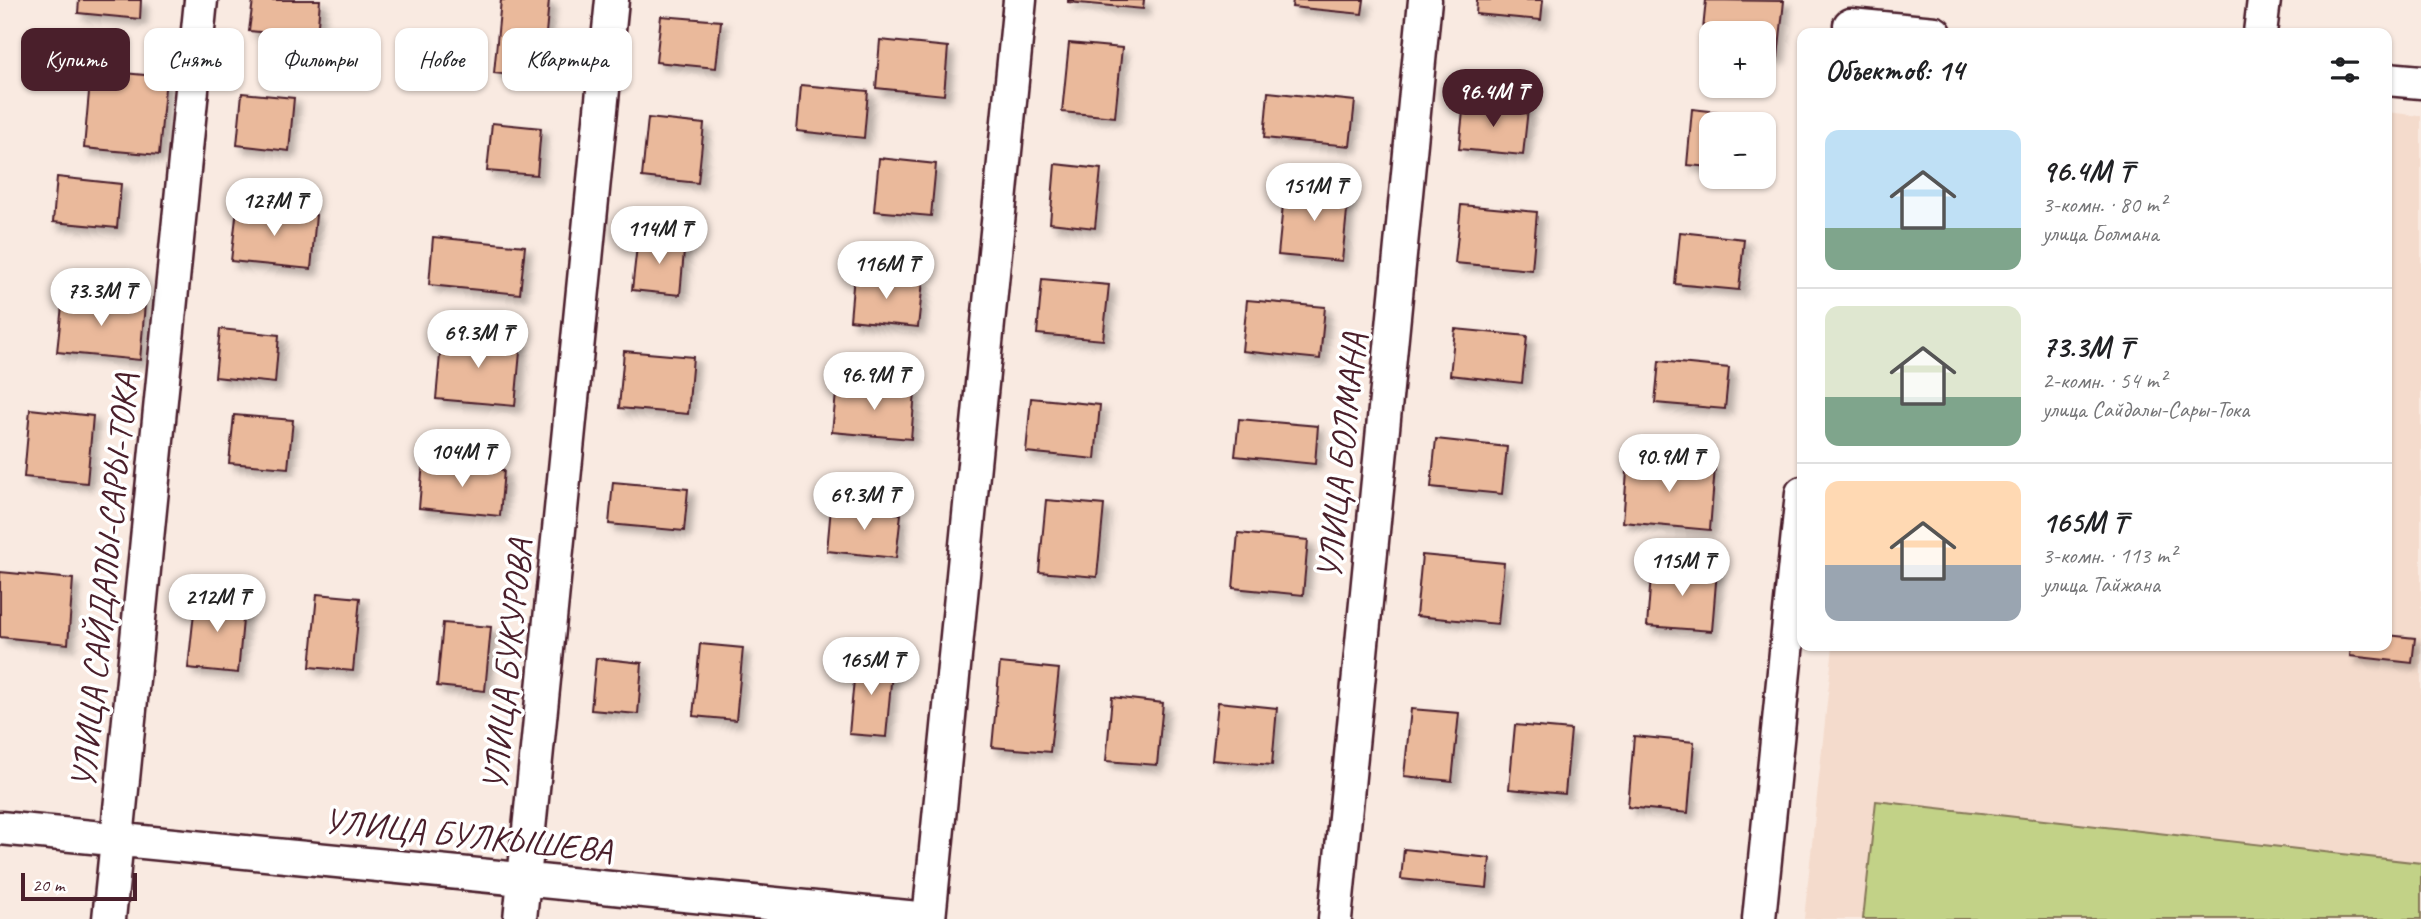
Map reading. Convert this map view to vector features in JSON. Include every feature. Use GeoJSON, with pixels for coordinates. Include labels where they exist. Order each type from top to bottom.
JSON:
{"type":"FeatureCollection","features":[{"type":"Feature","properties":{"kind":"street","name":"УЛИЦА САЙДАЛЫ-САРЫ-ТОКА"},"geometry":{"type":"LineString","coordinates":[[109,919],[201,0]]}},
{"type":"Feature","properties":{"kind":"street","name":"УЛИЦА БУКУРОВА"},"geometry":{"type":"LineString","coordinates":[[520,919],[611,0]]}},
{"type":"Feature","properties":{"kind":"street"},"geometry":{"type":"LineString","coordinates":[[929,919],[1020,0]]}},
{"type":"Feature","properties":{"kind":"street","name":"УЛИЦА БОЛМАНА"},"geometry":{"type":"LineString","coordinates":[[1335,919],[1425,0]]}},
{"type":"Feature","properties":{"kind":"street"},"geometry":{"type":"LineString","coordinates":[[2261,28],[2264,0]]}},
{"type":"Feature","properties":{"kind":"street"},"geometry":{"type":"LineString","coordinates":[[1851,19],[1905,28]]}},
{"type":"Feature","properties":{"kind":"street"},"geometry":{"type":"LineString","coordinates":[[2392,79],[2421,82]]}},
{"type":"Feature","properties":{"kind":"street"},"geometry":{"type":"LineString","coordinates":[[1759,919],[1797,543]]}},
{"type":"Feature","properties":{"kind":"street","name":"УЛИЦА БУЛКЫШЕВА"},"geometry":{"type":"LineString","coordinates":[[0,828],[929,919]]}},
{"type":"Feature","properties":{"kind":"shaded area"},"geometry":{"type":"Polygon","coordinates":[[[2392,113],[2421,116],[2421,919],[1804,919],[1832,651],[2392,651],[2392,113]]]}},
{"type":"Feature","properties":{"kind":"green space"},"geometry":{"type":"Polygon","coordinates":[[[1876,801],[2421,863],[2421,919],[1863,919],[1876,801]]]}},
{"type":"Feature","properties":{"kind":"building"},"geometry":{"type":"Polygon","coordinates":[[[79,0],[141,0],[140,19],[78,13],[79,0]]]}},
{"type":"Feature","properties":{"kind":"building"},"geometry":{"type":"Polygon","coordinates":[[[253,0],[320,0],[318,28],[258,28],[258,32],[249,31],[253,0]]]}},
{"type":"Feature","properties":{"kind":"building"},"geometry":{"type":"Polygon","coordinates":[[[501,0],[549,0],[546,28],[502,28],[502,74],[494,73],[501,0]]]}},
{"type":"Feature","properties":{"kind":"building"},"geometry":{"type":"Polygon","coordinates":[[[1068,0],[1144,0],[1143,9],[1068,0]]]}},
{"type":"Feature","properties":{"kind":"building"},"geometry":{"type":"Polygon","coordinates":[[[1293,0],[1364,0],[1362,14],[1292,7],[1293,0]]]}},
{"type":"Feature","properties":{"kind":"building"},"geometry":{"type":"Polygon","coordinates":[[[1477,0],[1543,0],[1541,20],[1476,14],[1477,0]]]}},
{"type":"Feature","properties":{"kind":"building"},"geometry":{"type":"Polygon","coordinates":[[[1706,0],[1784,1],[1778,57],[1776,21],[1704,21],[1706,0]]]}},
{"type":"Feature","properties":{"kind":"building"},"geometry":{"type":"Polygon","coordinates":[[[661,16],[721,21],[716,68],[656,62],[661,16]]]}},
{"type":"Feature","properties":{"kind":"building"},"geometry":{"type":"Polygon","coordinates":[[[880,40],[948,47],[944,95],[876,88],[880,40]]]}},
{"type":"Feature","properties":{"kind":"building"},"geometry":{"type":"Polygon","coordinates":[[[1069,43],[1122,48],[1115,117],[1062,112],[1069,43]]]}},
{"type":"Feature","properties":{"kind":"building"},"geometry":{"type":"Polygon","coordinates":[[[130,74],[144,75],[144,91],[165,91],[159,155],[84,148],[89,91],[130,91],[130,74]]]}},
{"type":"Feature","properties":{"kind":"building"},"geometry":{"type":"Polygon","coordinates":[[[801,85],[868,91],[864,138],[797,131],[801,85]]]}},
{"type":"Feature","properties":{"kind":"building"},"geometry":{"type":"Polygon","coordinates":[[[1268,92],[1355,101],[1350,146],[1264,138],[1268,92]]]}},
{"type":"Feature","properties":{"kind":"building"},"geometry":{"type":"Polygon","coordinates":[[[242,93],[294,98],[289,151],[237,145],[242,93]]]}},
{"type":"Feature","properties":{"kind":"building"},"geometry":{"type":"Polygon","coordinates":[[[1464,102],[1528,109],[1523,155],[1459,149],[1464,102]]]}},
{"type":"Feature","properties":{"kind":"building"},"geometry":{"type":"Polygon","coordinates":[[[1692,109],[1719,112],[1699,112],[1699,166],[1687,165],[1692,109]]]}},
{"type":"Feature","properties":{"kind":"building"},"geometry":{"type":"Polygon","coordinates":[[[648,118],[704,124],[698,183],[642,177],[648,118]]]}},
{"type":"Feature","properties":{"kind":"building"},"geometry":{"type":"Polygon","coordinates":[[[492,123],[541,128],[537,175],[487,171],[492,123]]]}},
{"type":"Feature","properties":{"kind":"building"},"geometry":{"type":"Polygon","coordinates":[[[879,158],[936,164],[931,216],[874,211],[879,158]]]}},
{"type":"Feature","properties":{"kind":"building"},"geometry":{"type":"Polygon","coordinates":[[[1055,164],[1101,169],[1095,228],[1050,223],[1055,164]]]}},
{"type":"Feature","properties":{"kind":"building"},"geometry":{"type":"Polygon","coordinates":[[[57,177],[121,184],[117,228],[53,222],[57,177]]]}},
{"type":"Feature","properties":{"kind":"building"},"geometry":{"type":"Polygon","coordinates":[[[1285,185],[1349,191],[1342,261],[1278,255],[1285,185]]]}},
{"type":"Feature","properties":{"kind":"building"},"geometry":{"type":"Polygon","coordinates":[[[1461,205],[1537,212],[1532,270],[1455,263],[1461,205]]]}},
{"type":"Feature","properties":{"kind":"building"},"geometry":{"type":"Polygon","coordinates":[[[237,208],[316,215],[311,269],[231,261],[237,208]]]}},
{"type":"Feature","properties":{"kind":"building"},"geometry":{"type":"Polygon","coordinates":[[[1680,232],[1744,239],[1739,290],[1675,284],[1680,232]]]}},
{"type":"Feature","properties":{"kind":"building"},"geometry":{"type":"Polygon","coordinates":[[[433,237],[525,246],[520,294],[429,285],[433,237]]]}},
{"type":"Feature","properties":{"kind":"building"},"geometry":{"type":"Polygon","coordinates":[[[638,237],[685,241],[680,295],[632,290],[638,237]]]}},
{"type":"Feature","properties":{"kind":"building"},"geometry":{"type":"Polygon","coordinates":[[[854,275],[923,281],[918,327],[850,320],[854,275]]]}},
{"type":"Feature","properties":{"kind":"building"},"geometry":{"type":"Polygon","coordinates":[[[1042,279],[1109,285],[1103,340],[1037,334],[1042,279]]]}},
{"type":"Feature","properties":{"kind":"building"},"geometry":{"type":"Polygon","coordinates":[[[63,296],[145,304],[140,360],[57,352],[63,296]]]}},
{"type":"Feature","properties":{"kind":"building"},"geometry":{"type":"Polygon","coordinates":[[[1247,300],[1325,307],[1320,359],[1242,351],[1247,300]]]}},
{"type":"Feature","properties":{"kind":"building"},"geometry":{"type":"Polygon","coordinates":[[[220,329],[279,335],[275,383],[215,377],[220,329]]]}},
{"type":"Feature","properties":{"kind":"building"},"geometry":{"type":"Polygon","coordinates":[[[1455,329],[1527,336],[1522,383],[1450,375],[1455,329]]]}},
{"type":"Feature","properties":{"kind":"building"},"geometry":{"type":"Polygon","coordinates":[[[442,333],[521,341],[515,406],[436,399],[442,333]]]}},
{"type":"Feature","properties":{"kind":"building"},"geometry":{"type":"Polygon","coordinates":[[[624,351],[693,357],[688,414],[619,408],[624,351]]]}},
{"type":"Feature","properties":{"kind":"building"},"geometry":{"type":"Polygon","coordinates":[[[1659,361],[1729,368],[1725,409],[1655,403],[1659,361]]]}},
{"type":"Feature","properties":{"kind":"building"},"geometry":{"type":"Polygon","coordinates":[[[837,384],[915,392],[911,439],[832,432],[837,384]]]}},
{"type":"Feature","properties":{"kind":"building"},"geometry":{"type":"Polygon","coordinates":[[[1031,398],[1100,405],[1095,459],[1026,452],[1031,398]]]}},
{"type":"Feature","properties":{"kind":"building"},"geometry":{"type":"Polygon","coordinates":[[[30,409],[93,416],[87,483],[24,477],[30,409]]]}},
{"type":"Feature","properties":{"kind":"building"},"geometry":{"type":"Polygon","coordinates":[[[234,415],[293,420],[288,468],[229,463],[234,415]]]}},
{"type":"Feature","properties":{"kind":"building"},"geometry":{"type":"Polygon","coordinates":[[[1239,419],[1318,426],[1315,464],[1235,456],[1239,419]]]}},
{"type":"Feature","properties":{"kind":"building"},"geometry":{"type":"Polygon","coordinates":[[[1436,439],[1507,447],[1502,494],[1431,487],[1436,439]]]}},
{"type":"Feature","properties":{"kind":"building"},"geometry":{"type":"Polygon","coordinates":[[[1628,459],[1715,467],[1710,530],[1623,522],[1628,459]]]}},
{"type":"Feature","properties":{"kind":"building"},"geometry":{"type":"Polygon","coordinates":[[[423,462],[504,470],[500,516],[419,508],[423,462]]]}},
{"type":"Feature","properties":{"kind":"building"},"geometry":{"type":"Polygon","coordinates":[[[613,482],[688,489],[684,531],[609,524],[613,482]]]}},
{"type":"Feature","properties":{"kind":"building"},"geometry":{"type":"Polygon","coordinates":[[[1046,500],[1104,505],[1097,577],[1039,572],[1046,500]]]}},
{"type":"Feature","properties":{"kind":"building"},"geometry":{"type":"Polygon","coordinates":[[[831,507],[901,514],[896,558],[827,551],[831,507]]]}},
{"type":"Feature","properties":{"kind":"building"},"geometry":{"type":"Polygon","coordinates":[[[1238,533],[1308,540],[1303,595],[1233,588],[1238,533]]]}},
{"type":"Feature","properties":{"kind":"building"},"geometry":{"type":"Polygon","coordinates":[[[1422,555],[1504,563],[1498,624],[1416,616],[1422,555]]]}},
{"type":"Feature","properties":{"kind":"building"},"geometry":{"type":"Polygon","coordinates":[[[1652,564],[1717,570],[1712,631],[1647,626],[1652,564]]]}},
{"type":"Feature","properties":{"kind":"building"},"geometry":{"type":"Polygon","coordinates":[[[0,572],[73,579],[68,644],[0,637],[0,572]]]}},
{"type":"Feature","properties":{"kind":"building"},"geometry":{"type":"Polygon","coordinates":[[[196,594],[245,599],[238,673],[188,668],[196,594]]]}},
{"type":"Feature","properties":{"kind":"building"},"geometry":{"type":"Polygon","coordinates":[[[317,594],[360,598],[353,671],[310,667],[317,594]]]}},
{"type":"Feature","properties":{"kind":"building"},"geometry":{"type":"Polygon","coordinates":[[[443,623],[491,627],[485,691],[437,686],[443,623]]]}},
{"type":"Feature","properties":{"kind":"building"},"geometry":{"type":"Polygon","coordinates":[[[2392,636],[2415,638],[2412,663],[2350,656],[2350,651],[2392,651],[2392,636]]]}},
{"type":"Feature","properties":{"kind":"building"},"geometry":{"type":"Polygon","coordinates":[[[700,644],[743,648],[736,720],[693,716],[700,644]]]}},
{"type":"Feature","properties":{"kind":"building"},"geometry":{"type":"Polygon","coordinates":[[[856,657],[893,661],[886,737],[849,734],[856,657]]]}},
{"type":"Feature","properties":{"kind":"building"},"geometry":{"type":"Polygon","coordinates":[[[596,658],[642,663],[638,714],[591,710],[596,658]]]}},
{"type":"Feature","properties":{"kind":"building"},"geometry":{"type":"Polygon","coordinates":[[[1000,663],[1059,669],[1050,752],[992,747],[1000,663]]]}},
{"type":"Feature","properties":{"kind":"building"},"geometry":{"type":"Polygon","coordinates":[[[1112,697],[1163,703],[1157,765],[1106,761],[1112,697]]]}},
{"type":"Feature","properties":{"kind":"building"},"geometry":{"type":"Polygon","coordinates":[[[1218,702],[1277,708],[1272,765],[1212,760],[1218,702]]]}},
{"type":"Feature","properties":{"kind":"building"},"geometry":{"type":"Polygon","coordinates":[[[1411,709],[1459,713],[1452,781],[1404,776],[1411,709]]]}},
{"type":"Feature","properties":{"kind":"building"},"geometry":{"type":"Polygon","coordinates":[[[1515,725],[1571,730],[1565,794],[1509,789],[1515,725]]]}},
{"type":"Feature","properties":{"kind":"building"},"geometry":{"type":"Polygon","coordinates":[[[1634,736],[1694,742],[1688,813],[1628,807],[1634,736]]]}},
{"type":"Feature","properties":{"kind":"building"},"geometry":{"type":"Polygon","coordinates":[[[1404,849],[1490,858],[1487,888],[1401,879],[1404,849]]]}}]}
